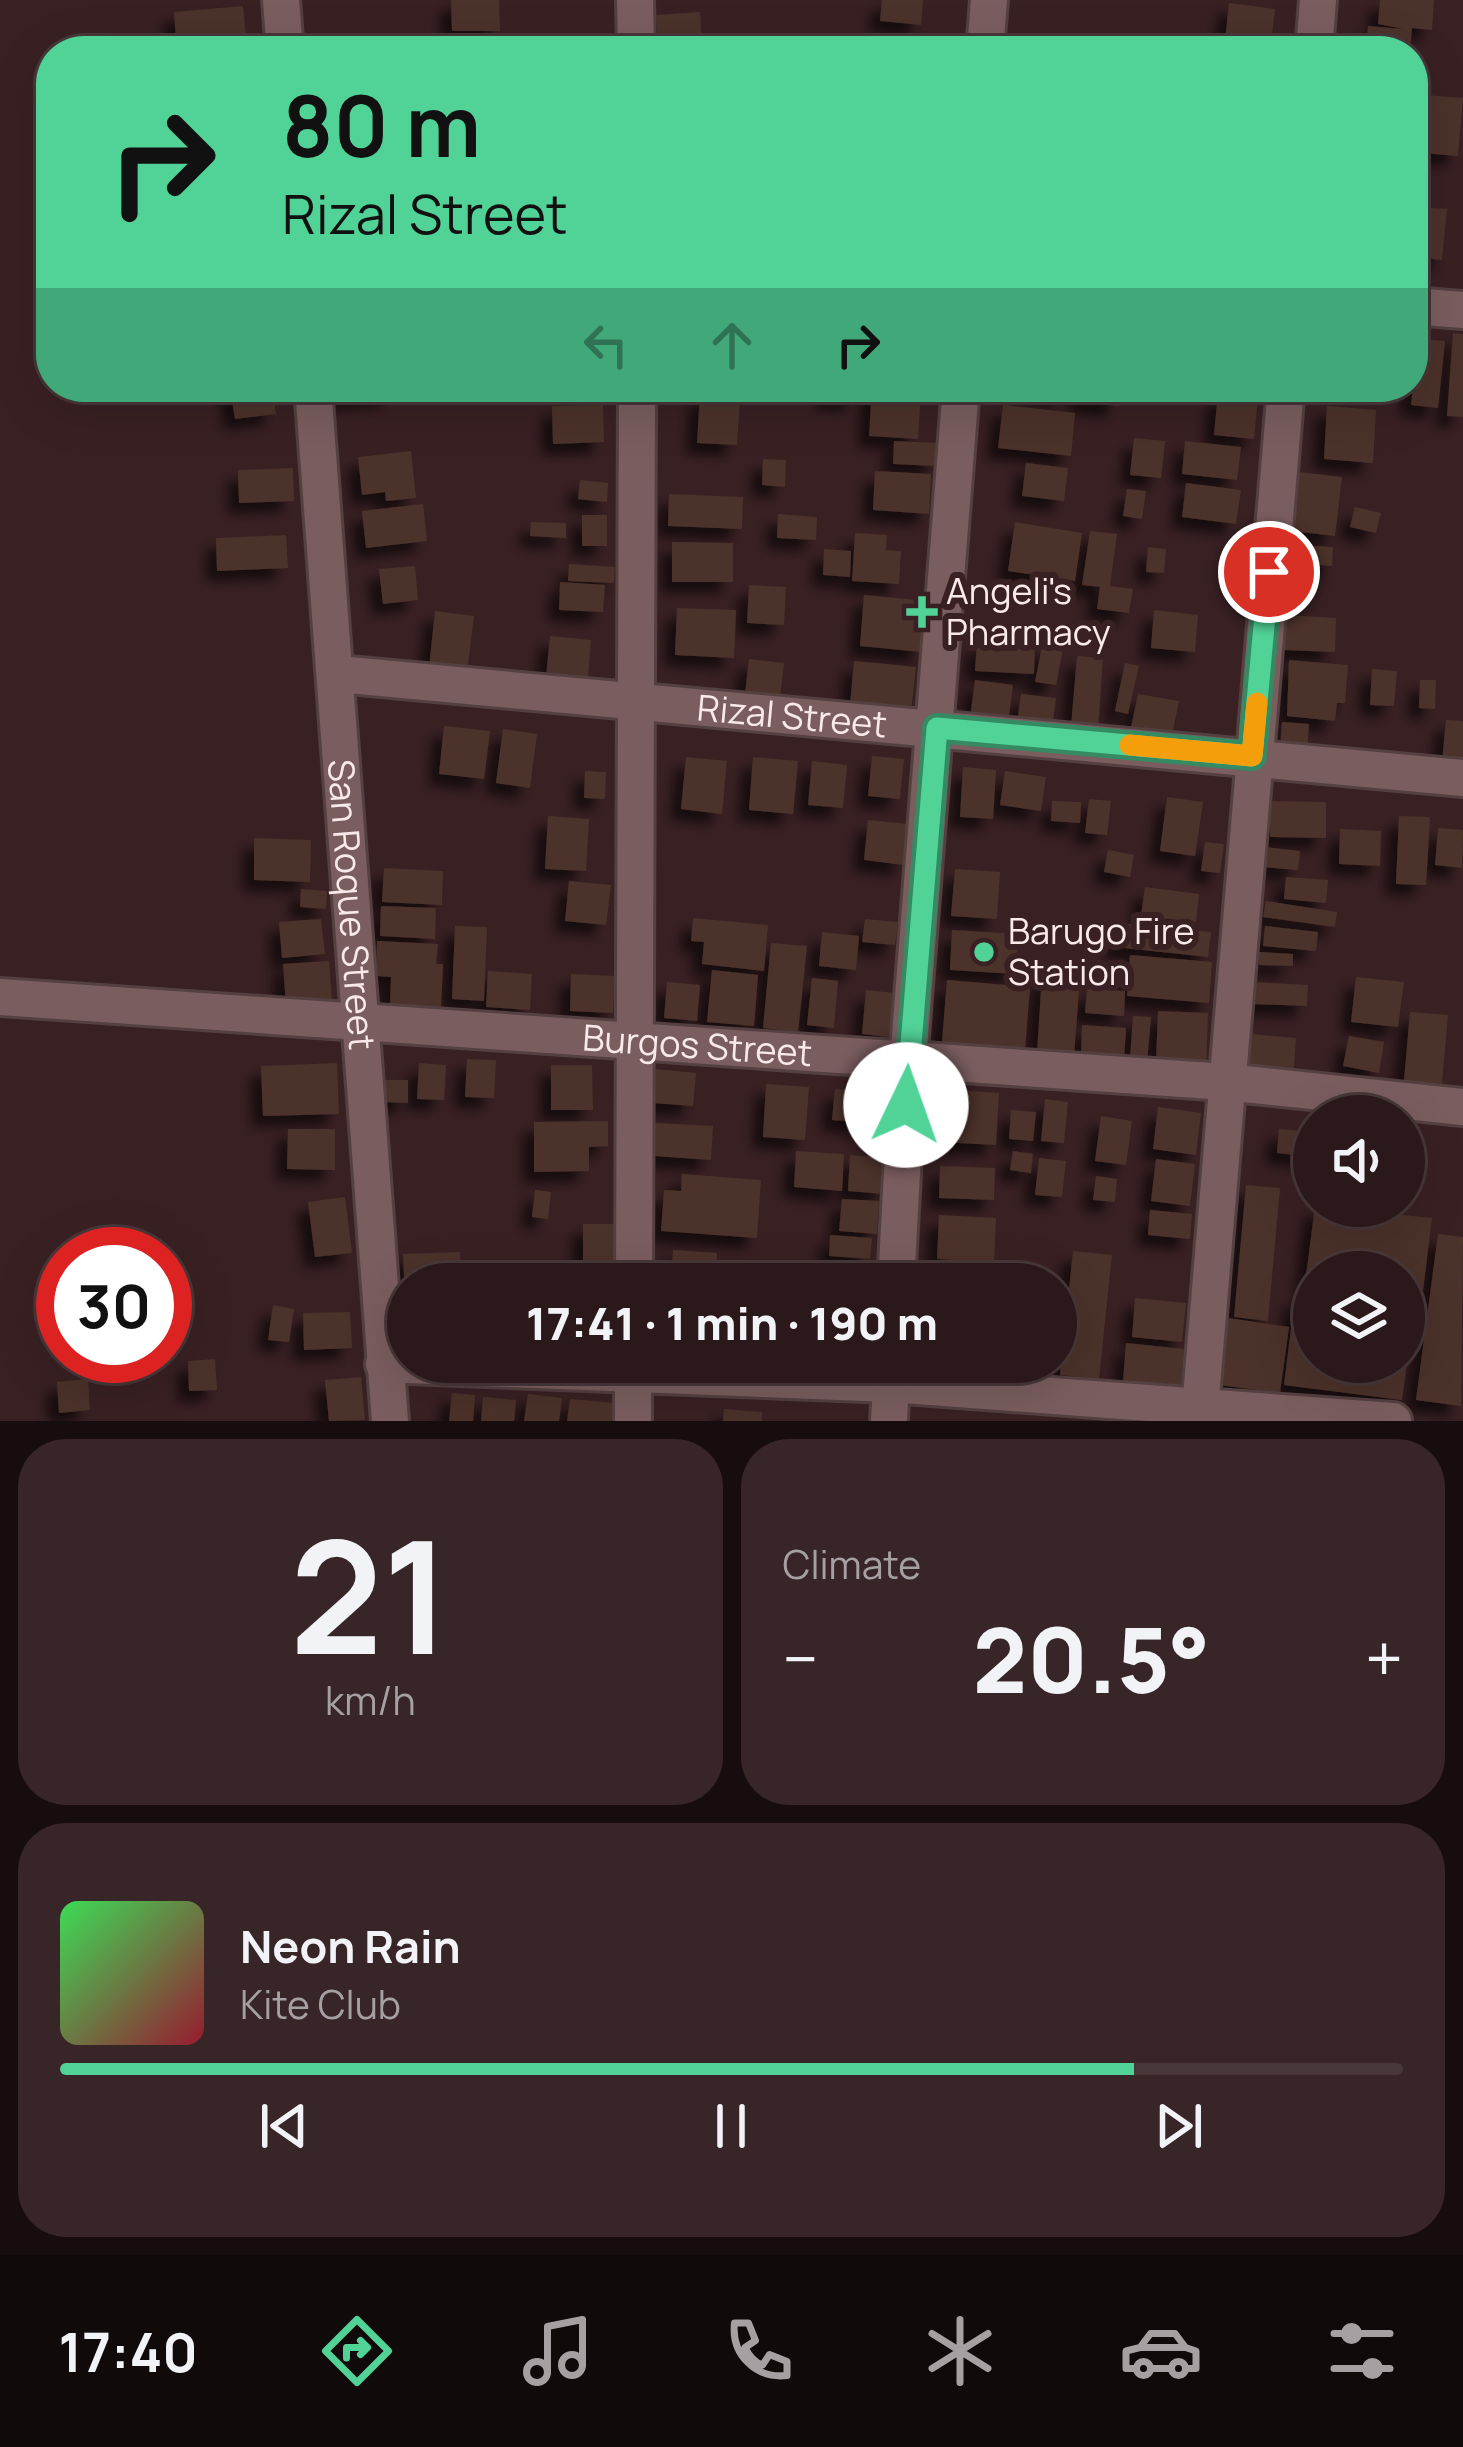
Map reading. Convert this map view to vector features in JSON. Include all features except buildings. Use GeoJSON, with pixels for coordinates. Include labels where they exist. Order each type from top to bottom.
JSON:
{"type":"FeatureCollection","features":[{"type":"Feature","properties":{"kind":"street"},"geometry":{"type":"LineString","coordinates":[[281,0],[284,36]]}},
{"type":"Feature","properties":{"kind":"street"},"geometry":{"type":"LineString","coordinates":[[635,0],[636,36]]}},
{"type":"Feature","properties":{"kind":"street"},"geometry":{"type":"LineString","coordinates":[[986,36],[989,0]]}},
{"type":"Feature","properties":{"kind":"street"},"geometry":{"type":"LineString","coordinates":[[1315,36],[1318,0]]}},
{"type":"Feature","properties":{"kind":"street"},"geometry":{"type":"LineString","coordinates":[[1428,307],[1463,310]]}},
{"type":"Feature","properties":{"kind":"street","name":"San Roque Street"},"geometry":{"type":"LineString","coordinates":[[314,402],[390,1421]]}},
{"type":"Feature","properties":{"kind":"street"},"geometry":{"type":"LineString","coordinates":[[634,1263],[637,402]]}},
{"type":"Feature","properties":{"kind":"street"},"geometry":{"type":"LineString","coordinates":[[897,1263],[908,1060],[961,402]]}},
{"type":"Feature","properties":{"kind":"street"},"geometry":{"type":"LineString","coordinates":[[1200,1413],[1285,402]]}},
{"type":"Feature","properties":{"kind":"street","name":"Rizal Street"},"geometry":{"type":"LineString","coordinates":[[338,674],[1463,778]]}},
{"type":"Feature","properties":{"kind":"street","name":"Burgos Street"},"geometry":{"type":"LineString","coordinates":[[0,997],[1226,1082],[1463,1107]]}},
{"type":"Feature","properties":{"kind":"street"},"geometry":{"type":"LineString","coordinates":[[632,1421],[633,1383]]}},
{"type":"Feature","properties":{"kind":"street"},"geometry":{"type":"LineString","coordinates":[[889,1421],[891,1383]]}},
{"type":"Feature","properties":{"kind":"street"},"geometry":{"type":"LineString","coordinates":[[969,1383],[1200,1413],[1393,1421]]}},
{"type":"Feature","properties":{"kind":"slow traffic"},"geometry":{"type":"LineString","coordinates":[[1130,745],[1252,756],[1257,703]]}},
{"type":"Feature","properties":{"kind":"place","name":"Angeli's Pharmacy"},"geometry":{"type":"Point","coordinates":[922,612]}},
{"type":"Feature","properties":{"kind":"place","name":"Barugo Fire Station"},"geometry":{"type":"Point","coordinates":[984,952]}},
{"type":"Feature","properties":{"kind":"route"},"geometry":{"type":"LineString","coordinates":[[906,1105],[937,728],[1252,756],[1269,572]]}}]}
